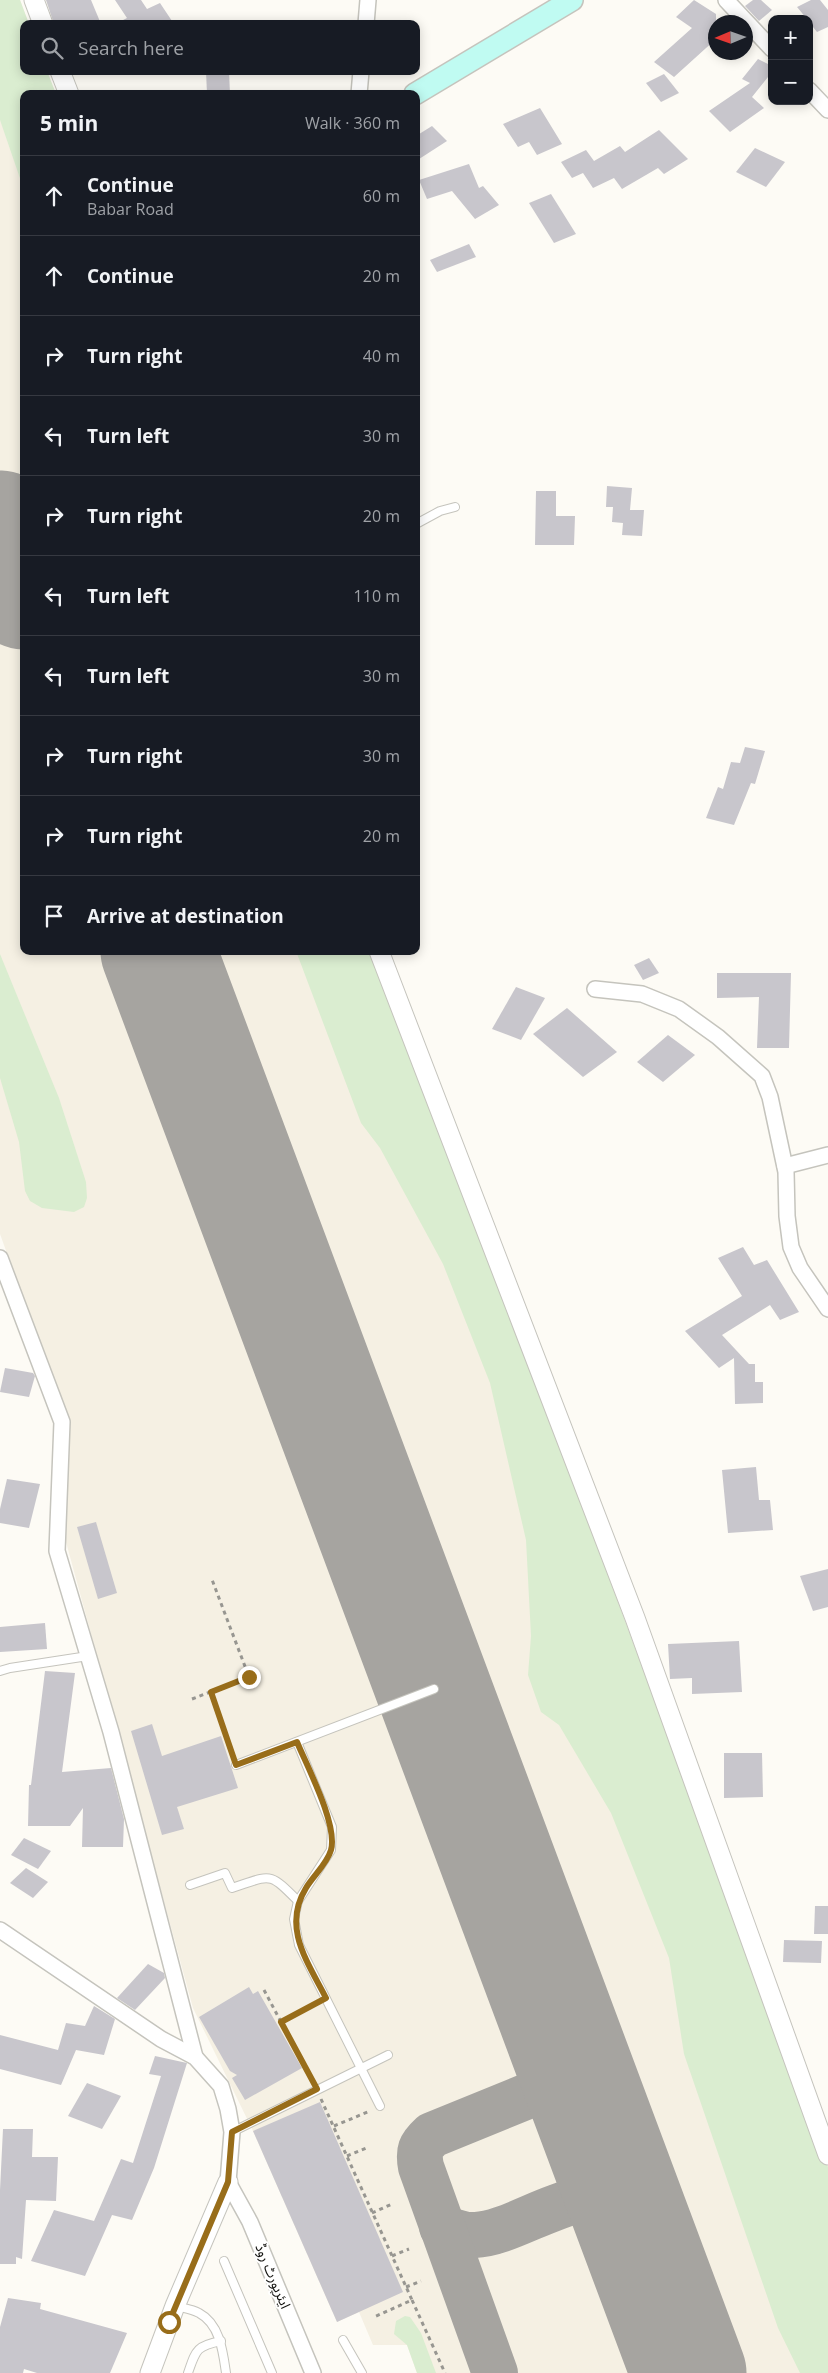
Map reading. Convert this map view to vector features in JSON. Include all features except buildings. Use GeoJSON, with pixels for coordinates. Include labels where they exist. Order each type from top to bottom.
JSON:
{"type":"FeatureCollection","features":[{"type":"Feature","properties":{"kind":"main road"},"geometry":{"type":"LineString","coordinates":[[420,91],[572,0]]}},
{"type":"Feature","properties":{"kind":"street"},"geometry":{"type":"LineString","coordinates":[[34,0],[42,20]]}},
{"type":"Feature","properties":{"kind":"street"},"geometry":{"type":"LineString","coordinates":[[366,20],[368,0]]}},
{"type":"Feature","properties":{"kind":"street"},"geometry":{"type":"LineString","coordinates":[[726,0],[768,45]]}},
{"type":"Feature","properties":{"kind":"street"},"geometry":{"type":"LineString","coordinates":[[62,75],[67,90]]}},
{"type":"Feature","properties":{"kind":"street"},"geometry":{"type":"LineString","coordinates":[[359,90],[360,75]]}},
{"type":"Feature","properties":{"kind":"street"},"geometry":{"type":"LineString","coordinates":[[813,94],[828,110]]}},
{"type":"Feature","properties":{"kind":"street"},"geometry":{"type":"LineString","coordinates":[[381,955],[635,1618],[828,2155]]}},
{"type":"Feature","properties":{"kind":"street"},"geometry":{"type":"LineString","coordinates":[[595,990],[642,994],[679,1009],[718,1037],[762,1076],[770,1097],[785,1166],[787,1216],[791,1247],[800,1268],[828,1309]]}},
{"type":"Feature","properties":{"kind":"street"},"geometry":{"type":"LineString","coordinates":[[785,1166],[828,1155]]}},
{"type":"Feature","properties":{"kind":"street"},"geometry":{"type":"LineString","coordinates":[[0,1258],[62,1422],[57,1551],[111,1732],[195,2057]]}},
{"type":"Feature","properties":{"kind":"street"},"geometry":{"type":"LineString","coordinates":[[0,1930],[161,2040],[195,2057],[221,2086],[232,2132],[228,2182],[175,2306],[150,2373]]}},
{"type":"Feature","properties":{"kind":"street","name":"ایئرپورٹ روڈ"},"geometry":{"type":"LineString","coordinates":[[228,2182],[250,2222],[313,2373]]}},
{"type":"Feature","properties":{"kind":"lane"},"geometry":{"type":"LineString","coordinates":[[420,522],[440,511],[455,507]]}},
{"type":"Feature","properties":{"kind":"lane"},"geometry":{"type":"LineString","coordinates":[[0,1671],[88,1656]]}},
{"type":"Feature","properties":{"kind":"lane"},"geometry":{"type":"LineString","coordinates":[[236,1765],[434,1689]]}},
{"type":"Feature","properties":{"kind":"lane"},"geometry":{"type":"LineString","coordinates":[[297,1742],[332,1827],[331,1850],[298,1901],[294,1919],[299,1945],[380,2106]]}},
{"type":"Feature","properties":{"kind":"lane"},"geometry":{"type":"LineString","coordinates":[[190,1885],[224,1873],[232,1888],[263,1878],[271,1878],[298,1901]]}},
{"type":"Feature","properties":{"kind":"lane"},"geometry":{"type":"LineString","coordinates":[[232,2132],[388,2055]]}},
{"type":"Feature","properties":{"kind":"lane"},"geometry":{"type":"LineString","coordinates":[[224,2261],[272,2373]]}},
{"type":"Feature","properties":{"kind":"lane"},"geometry":{"type":"LineString","coordinates":[[175,2306],[199,2313],[211,2321],[221,2340],[226,2373]]}},
{"type":"Feature","properties":{"kind":"lane"},"geometry":{"type":"LineString","coordinates":[[188,2373],[198,2349],[203,2345],[221,2340]]}},
{"type":"Feature","properties":{"kind":"lane"},"geometry":{"type":"LineString","coordinates":[[343,2340],[362,2373]]}},
{"type":"Feature","properties":{"kind":"path"},"geometry":{"type":"LineString","coordinates":[[192,1699],[249,1677],[211,1578]]}},
{"type":"Feature","properties":{"kind":"path"},"geometry":{"type":"LineString","coordinates":[[211,1692],[236,1765]]}},
{"type":"Feature","properties":{"kind":"path"},"geometry":{"type":"LineString","coordinates":[[264,1990],[317,2089],[445,2373]]}},
{"type":"Feature","properties":{"kind":"path"},"geometry":{"type":"LineString","coordinates":[[281,2022],[326,1998]]}},
{"type":"Feature","properties":{"kind":"path"},"geometry":{"type":"LineString","coordinates":[[334,2126],[380,2106]]}},
{"type":"Feature","properties":{"kind":"path"},"geometry":{"type":"LineString","coordinates":[[347,2156],[369,2147]]}},
{"type":"Feature","properties":{"kind":"path"},"geometry":{"type":"LineString","coordinates":[[372,2213],[392,2204]]}},
{"type":"Feature","properties":{"kind":"path"},"geometry":{"type":"LineString","coordinates":[[392,2256],[409,2249]]}},
{"type":"Feature","properties":{"kind":"path"},"geometry":{"type":"LineString","coordinates":[[406,2287],[421,2281]]}},
{"type":"Feature","properties":{"kind":"path"},"geometry":{"type":"LineString","coordinates":[[374,2317],[412,2300]]}},
{"type":"Feature","properties":{"kind":"shaded area"},"geometry":{"type":"Polygon","coordinates":[[[0,0],[20,0],[28,20],[20,20],[20,75],[49,75],[54,90],[20,90],[20,955],[377,955],[828,2167],[828,2373],[417,2373],[407,2345],[373,2345],[359,2312],[337,2322],[253,2131],[193,2008],[66,1542],[68,1422],[0,1234],[0,0]]]}},
{"type":"Feature","properties":{"kind":"green space"},"geometry":{"type":"Polygon","coordinates":[[[0,0],[20,0],[28,20],[20,20],[20,75],[49,75],[54,90],[20,90],[20,178],[0,120],[0,0]]]}},
{"type":"Feature","properties":{"kind":"green space"},"geometry":{"type":"Polygon","coordinates":[[[0,954],[59,1098],[86,1182],[87,1198],[84,1207],[74,1212],[42,1208],[30,1201],[25,1191],[19,1142],[0,1078],[0,954]]]}},
{"type":"Feature","properties":{"kind":"green space"},"geometry":{"type":"Polygon","coordinates":[[[298,955],[377,955],[828,2167],[828,2373],[800,2373],[778,2328],[684,2054],[669,1958],[611,1813],[559,1725],[541,1712],[528,1675],[531,1636],[526,1540],[490,1383],[443,1264],[380,1148],[361,1123],[298,955]]]}},
{"type":"Feature","properties":{"kind":"green space"},"geometry":{"type":"Polygon","coordinates":[[[405,2316],[410,2317],[421,2333],[436,2373],[417,2373],[407,2345],[394,2334],[396,2321],[405,2316]]]}},
{"type":"Feature","properties":{"kind":"taxiway"},"geometry":{"type":"LineString","coordinates":[[495,2373],[421,2167],[420,2153],[422,2146],[432,2135],[540,2091],[554,2078],[561,2065],[563,2050],[561,2031]]}},
{"type":"Feature","properties":{"kind":"taxiway"},"geometry":{"type":"LineString","coordinates":[[578,2200],[588,2192],[599,2176],[602,2157],[597,2125]]}},
{"type":"Feature","properties":{"kind":"taxiway"},"geometry":{"type":"LineString","coordinates":[[442,2227],[466,2235],[491,2233],[562,2205],[579,2200],[595,2199],[613,2203],[631,2218]]}},
{"type":"Feature","properties":{"kind":"runway"},"geometry":{"type":"LineString","coordinates":[[0,528],[20,581]]}},
{"type":"Feature","properties":{"kind":"runway"},"geometry":{"type":"LineString","coordinates":[[159,955],[689,2373]]}},
{"type":"Feature","properties":{"kind":"route"},"geometry":{"type":"LineString","coordinates":[[169,2322],[228,2182],[232,2154],[232,2132],[317,2089],[281,2022],[326,1998],[299,1945],[294,1919],[298,1901],[306,1886],[331,1850],[332,1827],[297,1742],[236,1765],[211,1692],[249,1677]]}}]}
